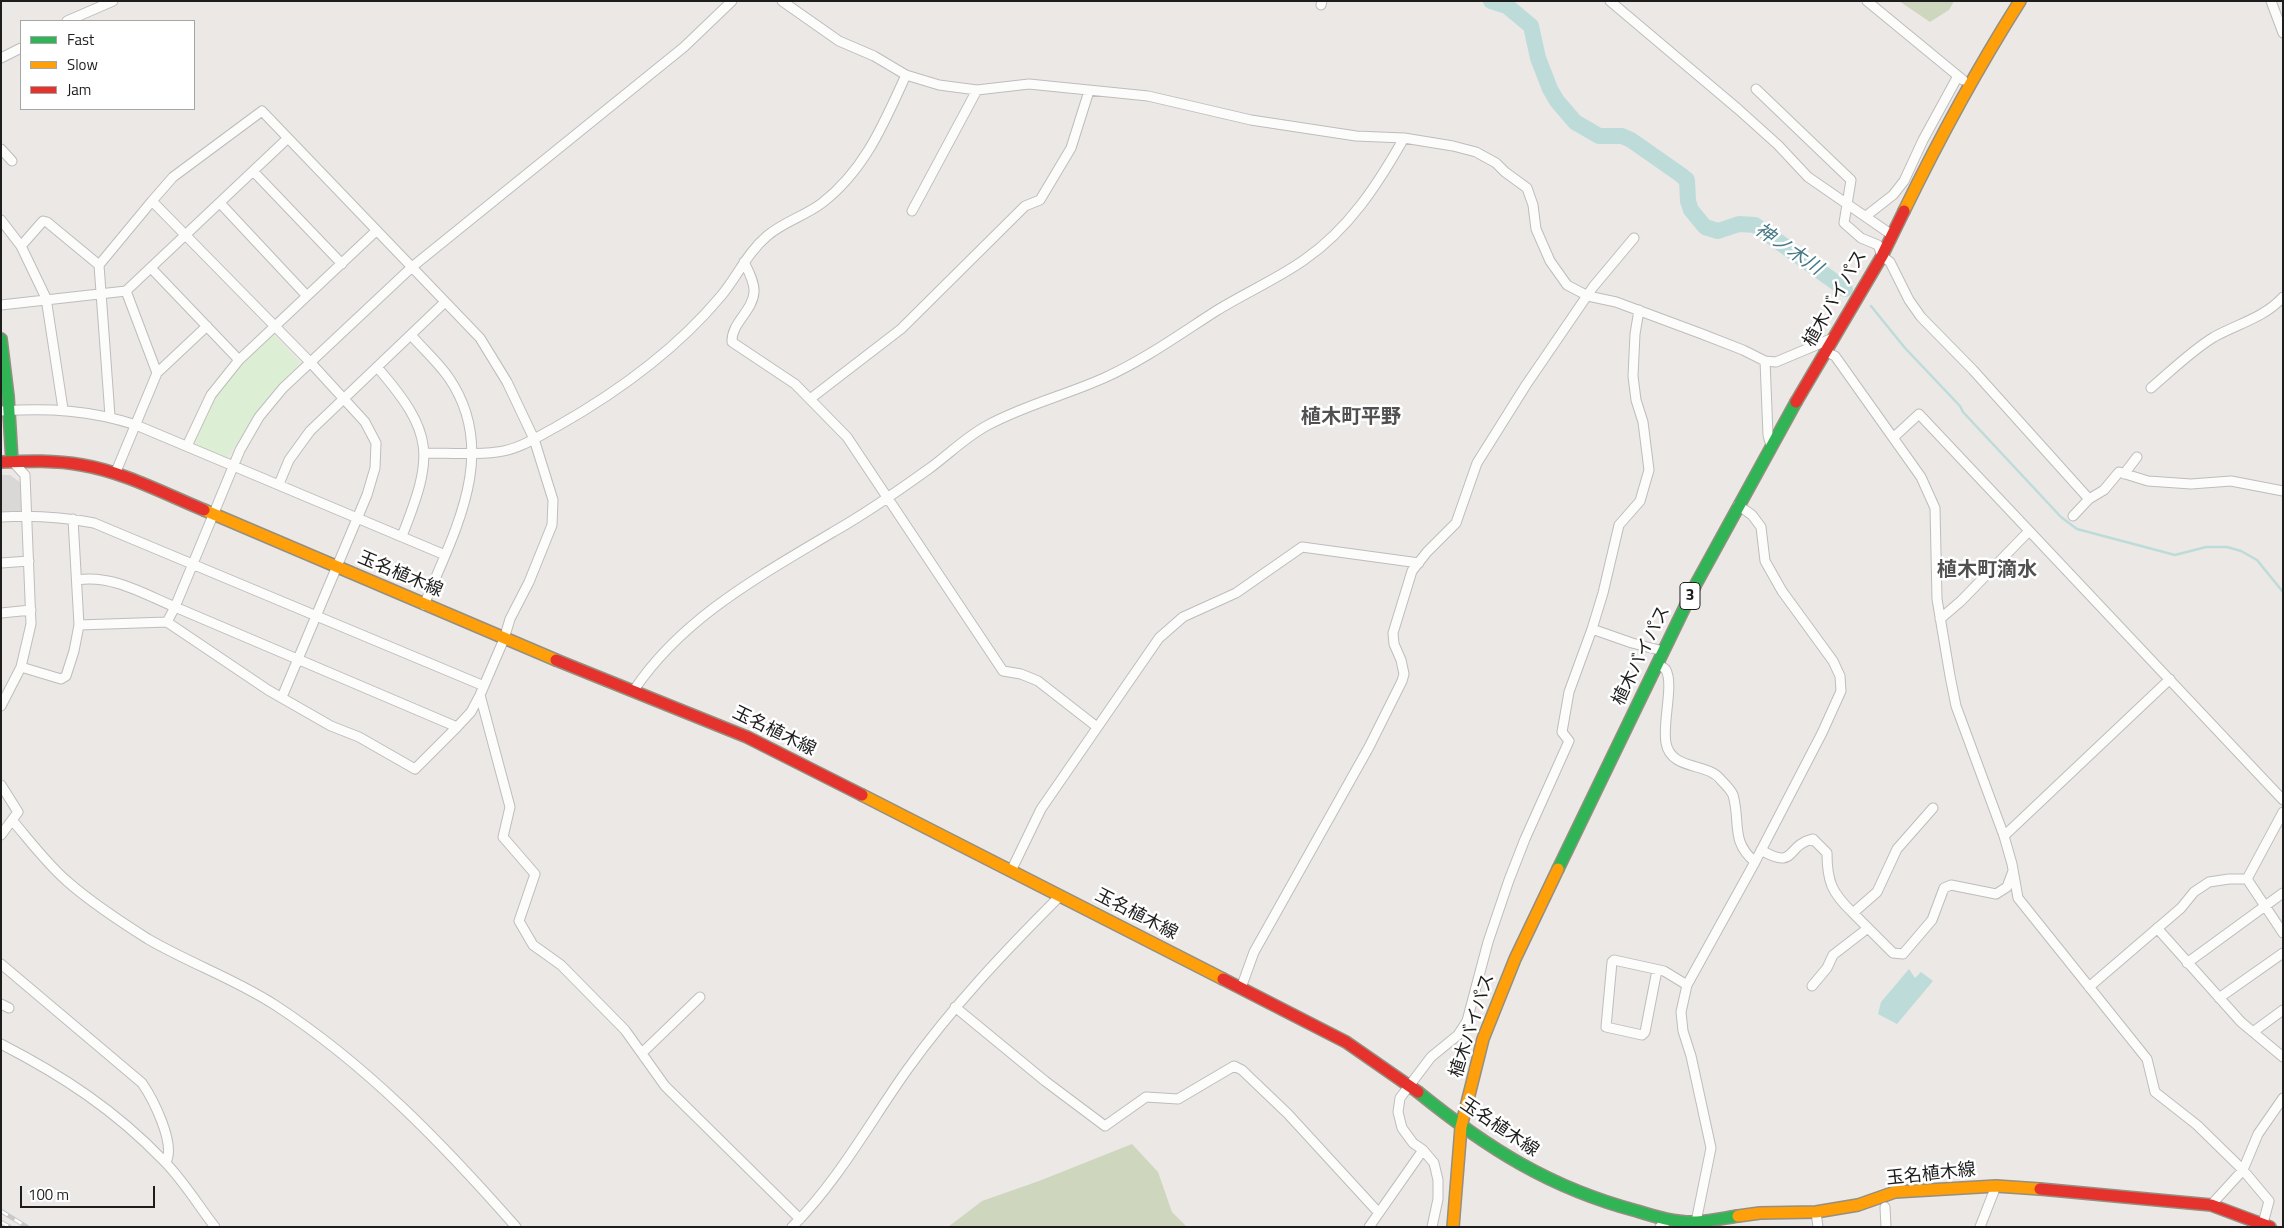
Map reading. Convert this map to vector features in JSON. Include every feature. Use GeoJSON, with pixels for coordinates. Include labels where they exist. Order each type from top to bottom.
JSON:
{"type":"FeatureCollection","features":[{"type":"Feature","properties":{"kind":"main road","name":"植木バイパス"},"geometry":{"type":"LineString","coordinates":[[1453,1227],[1461,1127],[1483,1039],[1515,959],[1663,651],[1738,505],[1882,256],[1935,147],[1987,53],[2020,1]]}},
{"type":"Feature","properties":{"kind":"main road"},"geometry":{"type":"LineString","coordinates":[[1,339],[7,462]]}},
{"type":"Feature","properties":{"kind":"main road","name":"玉名植木線"},"geometry":{"type":"LineString","coordinates":[[7,462],[82,465],[115,474],[214,514],[504,639],[747,737],[1346,1042],[1409,1084],[1461,1127],[1502,1155],[1542,1177],[1664,1223],[1702,1223],[1760,1213],[1816,1212],[1858,1205],[1894,1192],[1996,1186],[2081,1192],[2211,1205],[2265,1226]]}},
{"type":"Feature","properties":{"kind":"street"},"geometry":{"type":"LineString","coordinates":[[69,20],[113,1]]}},
{"type":"Feature","properties":{"kind":"street"},"geometry":{"type":"LineString","coordinates":[[167,622],[175,607],[233,466],[259,417],[283,388],[412,267],[684,47],[732,1]]}},
{"type":"Feature","properties":{"kind":"street"},"geometry":{"type":"LineString","coordinates":[[782,1],[839,41],[874,56],[906,75],[939,86],[977,90],[1029,84],[1148,96],[1261,122],[1356,136],[1404,138],[1476,152],[1496,163],[1527,188],[1533,205],[1536,229],[1550,261],[1566,285],[1588,296],[1638,310],[1743,350],[1765,362],[1776,362],[1834,337]]}},
{"type":"Feature","properties":{"kind":"street"},"geometry":{"type":"LineString","coordinates":[[1610,1],[1745,115],[1778,145],[1808,177],[1892,235]]}},
{"type":"Feature","properties":{"kind":"street"},"geometry":{"type":"LineString","coordinates":[[1867,1],[1970,84]]}},
{"type":"Feature","properties":{"kind":"street"},"geometry":{"type":"LineString","coordinates":[[2271,1],[2283,33]]}},
{"type":"Feature","properties":{"kind":"street"},"geometry":{"type":"LineString","coordinates":[[1,58],[20,48]]}},
{"type":"Feature","properties":{"kind":"street"},"geometry":{"type":"LineString","coordinates":[[425,453],[496,453],[517,448],[628,383],[673,346],[722,295],[744,262],[767,236],[806,215],[842,186],[876,140],[906,75]]}},
{"type":"Feature","properties":{"kind":"street"},"geometry":{"type":"LineString","coordinates":[[1866,216],[1893,195],[1904,181],[1923,140],[1958,76]]}},
{"type":"Feature","properties":{"kind":"street"},"geometry":{"type":"LineString","coordinates":[[1756,89],[1851,180],[1844,223],[1860,238],[1878,245],[1882,256],[1890,262],[1909,300],[1921,317],[1973,370],[2089,499]]}},
{"type":"Feature","properties":{"kind":"street"},"geometry":{"type":"LineString","coordinates":[[912,211],[977,90]]}},
{"type":"Feature","properties":{"kind":"street"},"geometry":{"type":"LineString","coordinates":[[810,399],[901,329],[1025,206],[1040,200],[1071,148],[1089,91]]}},
{"type":"Feature","properties":{"kind":"street"},"geometry":{"type":"LineString","coordinates":[[78,625],[167,622],[268,690],[331,726],[359,737],[415,769],[471,712],[482,691],[504,639],[510,619],[529,582],[552,525],[553,500],[534,439],[507,382],[480,338],[262,111],[173,177],[99,265],[110,416]]}},
{"type":"Feature","properties":{"kind":"street"},"geometry":{"type":"LineString","coordinates":[[1,305],[46,298],[126,290],[288,138]]}},
{"type":"Feature","properties":{"kind":"street"},"geometry":{"type":"LineString","coordinates":[[634,690],[652,664],[672,642],[713,608],[742,587],[887,498],[986,426],[1012,413],[1061,396],[1125,368],[1218,310],[1305,260],[1355,214],[1384,175],[1404,138]]}},
{"type":"Feature","properties":{"kind":"street"},"geometry":{"type":"LineString","coordinates":[[1,149],[12,161]]}},
{"type":"Feature","properties":{"kind":"street"},"geometry":{"type":"LineString","coordinates":[[253,171],[342,264]]}},
{"type":"Feature","properties":{"kind":"street"},"geometry":{"type":"LineString","coordinates":[[152,202],[275,326],[365,422],[376,443],[374,468],[358,517],[282,697]]}},
{"type":"Feature","properties":{"kind":"street"},"geometry":{"type":"LineString","coordinates":[[220,203],[307,296]]}},
{"type":"Feature","properties":{"kind":"street"},"geometry":{"type":"LineString","coordinates":[[1,220],[21,246],[46,298],[63,409]]}},
{"type":"Feature","properties":{"kind":"street"},"geometry":{"type":"LineString","coordinates":[[21,246],[43,221],[47,222],[99,265]]}},
{"type":"Feature","properties":{"kind":"street"},"geometry":{"type":"LineString","coordinates":[[187,446],[211,395],[239,360],[376,231]]}},
{"type":"Feature","properties":{"kind":"street"},"geometry":{"type":"LineString","coordinates":[[1242,988],[1254,952],[1370,748],[1402,681],[1404,674],[1401,660],[1394,644],[1393,633],[1410,578],[1418,563],[1456,523],[1476,463],[1526,385],[1602,274],[1634,238]]}},
{"type":"Feature","properties":{"kind":"street"},"geometry":{"type":"LineString","coordinates":[[744,262],[754,291],[750,304],[732,334],[732,342],[772,368],[810,399],[847,437],[1004,671],[1021,674],[1038,681],[1097,727]]}},
{"type":"Feature","properties":{"kind":"street"},"geometry":{"type":"LineString","coordinates":[[151,268],[239,360]]}},
{"type":"Feature","properties":{"kind":"street"},"geometry":{"type":"LineString","coordinates":[[126,290],[157,373]]}},
{"type":"Feature","properties":{"kind":"street"},"geometry":{"type":"LineString","coordinates":[[2151,388],[2183,360],[2213,338],[2273,308],[2283,297]]}},
{"type":"Feature","properties":{"kind":"street"},"geometry":{"type":"LineString","coordinates":[[279,484],[289,460],[310,431],[445,302]]}},
{"type":"Feature","properties":{"kind":"street"},"geometry":{"type":"LineString","coordinates":[[1432,1227],[1438,1200],[1438,1180],[1434,1163],[1423,1150],[1413,1143],[1402,1128],[1398,1112],[1400,1098],[1431,1056],[1458,1035],[1467,1021],[1488,942],[1509,880],[1528,831],[1569,742],[1562,732],[1569,692],[1604,593],[1619,525],[1640,501],[1649,470],[1643,422],[1636,400],[1633,376],[1638,310]]}},
{"type":"Feature","properties":{"kind":"street"},"geometry":{"type":"LineString","coordinates":[[115,474],[157,373],[207,326]]}},
{"type":"Feature","properties":{"kind":"street"},"geometry":{"type":"LineString","coordinates":[[411,335],[449,378],[465,412],[472,452],[468,495],[424,605]]}},
{"type":"Feature","properties":{"kind":"street"},"geometry":{"type":"LineString","coordinates":[[1826,352],[1834,356],[1894,437],[1921,476],[1935,508],[1937,599],[1956,706],[2004,836],[2014,870],[2018,898],[2147,1059],[2155,1092],[2196,1125],[2243,1170],[2269,1201],[2265,1226]]}},
{"type":"Feature","properties":{"kind":"street"},"geometry":{"type":"LineString","coordinates":[[1765,362],[1768,435],[1771,446]]}},
{"type":"Feature","properties":{"kind":"street"},"geometry":{"type":"LineString","coordinates":[[377,367],[404,399],[415,416],[422,434],[425,453],[423,472],[402,536]]}},
{"type":"Feature","properties":{"kind":"street"},"geometry":{"type":"LineString","coordinates":[[5,411],[63,409],[110,416],[279,484],[445,555]]}},
{"type":"Feature","properties":{"kind":"street"},"geometry":{"type":"LineString","coordinates":[[1894,437],[1919,414],[2283,800]]}},
{"type":"Feature","properties":{"kind":"street"},"geometry":{"type":"LineString","coordinates":[[2124,474],[2137,457]]}},
{"type":"Feature","properties":{"kind":"street"},"geometry":{"type":"LineString","coordinates":[[1,706],[21,666],[31,624],[25,475],[7,462]]}},
{"type":"Feature","properties":{"kind":"street"},"geometry":{"type":"LineString","coordinates":[[2073,516],[2089,499],[2104,490],[2119,472],[2148,481],[2191,484],[2231,481],[2283,491]]}},
{"type":"Feature","properties":{"kind":"street"},"geometry":{"type":"LineString","coordinates":[[1702,1223],[1711,1148],[1691,1056],[1683,1031],[1681,1012],[1687,985],[1755,862],[1822,733],[1841,691],[1840,676],[1833,661],[1782,591],[1765,561],[1761,527],[1752,515],[1738,505]]}},
{"type":"Feature","properties":{"kind":"street"},"geometry":{"type":"LineString","coordinates":[[1,517],[27,515],[73,518],[94,523],[316,616],[482,691]]}},
{"type":"Feature","properties":{"kind":"street"},"geometry":{"type":"LineString","coordinates":[[21,666],[60,679],[66,676],[74,651],[78,625],[73,518]]}},
{"type":"Feature","properties":{"kind":"street"},"geometry":{"type":"LineString","coordinates":[[1940,619],[1961,601],[2029,531]]}},
{"type":"Feature","properties":{"kind":"street"},"geometry":{"type":"LineString","coordinates":[[1011,871],[1041,809],[1159,638],[1183,618],[1236,593],[1302,547],[1418,563]]}},
{"type":"Feature","properties":{"kind":"street"},"geometry":{"type":"LineString","coordinates":[[1,563],[28,561]]}},
{"type":"Feature","properties":{"kind":"street"},"geometry":{"type":"LineString","coordinates":[[77,580],[101,579],[111,582],[175,607],[457,727]]}},
{"type":"Feature","properties":{"kind":"street"},"geometry":{"type":"LineString","coordinates":[[1,613],[31,610]]}},
{"type":"Feature","properties":{"kind":"street"},"geometry":{"type":"LineString","coordinates":[[1592,630],[1663,651]]}},
{"type":"Feature","properties":{"kind":"street"},"geometry":{"type":"LineString","coordinates":[[1657,664],[1666,669],[1669,679],[1665,734],[1666,746],[1682,763],[1719,777],[1732,794],[1739,842],[1745,853],[1755,862]]}},
{"type":"Feature","properties":{"kind":"street"},"geometry":{"type":"LineString","coordinates":[[2004,836],[2170,679]]}},
{"type":"Feature","properties":{"kind":"street"},"geometry":{"type":"LineString","coordinates":[[482,691],[510,806],[503,837],[535,874],[519,921],[532,944],[561,965],[625,1030],[665,1086],[800,1219]]}},
{"type":"Feature","properties":{"kind":"street"},"geometry":{"type":"LineString","coordinates":[[1,784],[18,812],[1,835]]}},
{"type":"Feature","properties":{"kind":"street"},"geometry":{"type":"LineString","coordinates":[[1853,913],[1877,892],[1897,849],[1933,808]]}},
{"type":"Feature","properties":{"kind":"street"},"geometry":{"type":"LineString","coordinates":[[2247,879],[2282,813]]}},
{"type":"Feature","properties":{"kind":"street"},"geometry":{"type":"LineString","coordinates":[[12,820],[46,859],[81,893],[148,939],[274,1004],[320,1036],[365,1074],[444,1148],[516,1227]]}},
{"type":"Feature","properties":{"kind":"street"},"geometry":{"type":"LineString","coordinates":[[1761,850],[1776,859],[1786,858],[1804,841],[1813,839],[1827,853],[1827,867],[1833,892],[1893,953],[1903,954],[1932,920],[1944,888],[1951,884],[1996,894],[2007,887],[2014,870]]}},
{"type":"Feature","properties":{"kind":"street"},"geometry":{"type":"LineString","coordinates":[[2247,879],[2283,933]]}},
{"type":"Feature","properties":{"kind":"street"},"geometry":{"type":"LineString","coordinates":[[2089,987],[2181,908],[2194,892],[2209,882],[2247,879]]}},
{"type":"Feature","properties":{"kind":"street"},"geometry":{"type":"LineString","coordinates":[[2186,963],[2283,893]]}},
{"type":"Feature","properties":{"kind":"street"},"geometry":{"type":"LineString","coordinates":[[792,1227],[826,1187],[908,1069],[955,1007],[1023,932],[1060,896]]}},
{"type":"Feature","properties":{"kind":"street"},"geometry":{"type":"LineString","coordinates":[[1812,986],[1833,956],[1868,928]]}},
{"type":"Feature","properties":{"kind":"street"},"geometry":{"type":"LineString","coordinates":[[2157,928],[2186,963],[2252,1032],[2283,1057]]}},
{"type":"Feature","properties":{"kind":"street"},"geometry":{"type":"LineString","coordinates":[[2219,998],[2283,953]]}},
{"type":"Feature","properties":{"kind":"street"},"geometry":{"type":"LineString","coordinates":[[1658,970],[1645,1032],[1642,1035],[1606,1028],[1612,962],[1664,971],[1687,985]]}},
{"type":"Feature","properties":{"kind":"street"},"geometry":{"type":"LineString","coordinates":[[1,964],[142,1083],[162,1121],[168,1148],[166,1162]]}},
{"type":"Feature","properties":{"kind":"street"},"geometry":{"type":"LineString","coordinates":[[642,1052],[700,996]]}},
{"type":"Feature","properties":{"kind":"street"},"geometry":{"type":"LineString","coordinates":[[955,1007],[1044,1081],[1105,1126],[1146,1097],[1178,1099],[1234,1066],[1242,1070],[1288,1114],[1378,1212]]}},
{"type":"Feature","properties":{"kind":"street"},"geometry":{"type":"LineString","coordinates":[[2252,1032],[2283,1010]]}},
{"type":"Feature","properties":{"kind":"street"},"geometry":{"type":"LineString","coordinates":[[1,1044],[48,1069],[99,1102],[166,1162],[215,1227]]}},
{"type":"Feature","properties":{"kind":"street"},"geometry":{"type":"LineString","coordinates":[[2211,1205],[2243,1170],[2258,1134],[2283,1098]]}},
{"type":"Feature","properties":{"kind":"street"},"geometry":{"type":"LineString","coordinates":[[1369,1227],[1423,1150]]}},
{"type":"Feature","properties":{"kind":"street"},"geometry":{"type":"LineString","coordinates":[[1980,1227],[1996,1186]]}},
{"type":"Feature","properties":{"kind":"street"},"geometry":{"type":"LineString","coordinates":[[1885,1207],[1886,1227]]}},
{"type":"Feature","properties":{"kind":"street"},"geometry":{"type":"LineString","coordinates":[[1816,1212],[1818,1227]]}},
{"type":"Feature","properties":{"kind":"shaded area"},"geometry":{"type":"Polygon","coordinates":[[[1,475],[10,475],[21,483],[21,515],[1,516],[1,475]]]}},
{"type":"Feature","properties":{"kind":"green space"},"geometry":{"type":"Polygon","coordinates":[[[1899,1],[1954,1],[1949,10],[1930,22],[1899,1]]]}},
{"type":"Feature","properties":{"kind":"green space"},"geometry":{"type":"Polygon","coordinates":[[[273,333],[300,363],[271,393],[227,458],[192,445],[214,394],[236,367],[273,333]]]}},
{"type":"Feature","properties":{"kind":"green space"},"geometry":{"type":"Polygon","coordinates":[[[1132,1144],[1158,1172],[1172,1212],[1187,1227],[948,1227],[982,1201],[1039,1181],[1132,1144]]]}},
{"type":"Feature","properties":{"kind":"water"},"geometry":{"type":"Polygon","coordinates":[[[1909,969],[1915,978],[1921,972],[1933,981],[1897,1024],[1878,1014],[1881,1002],[1909,969]]]}},
{"type":"Feature","properties":{"kind":"waterway","name":"神ノ木川"},"geometry":{"type":"LineString","coordinates":[[1491,1],[1507,6],[1531,26],[1538,58],[1550,89],[1557,101],[1575,122],[1599,136],[1622,136],[1631,140],[1681,175],[1687,180],[1688,201],[1691,210],[1705,227],[1718,231],[1739,224],[1755,225],[1845,289]]}},
{"type":"Feature","properties":{"kind":"waterway"},"geometry":{"type":"LineString","coordinates":[[1871,306],[1905,348],[1960,406],[1963,412],[2061,517],[2077,529],[2175,555],[2206,547],[2227,547],[2241,551],[2257,560],[2283,592]]}},
{"type":"Feature","properties":{"kind":"railway"},"geometry":{"type":"LineString","coordinates":[[1,1211],[27,1227]]}},
{"type":"Feature","properties":{"kind":"railway"},"geometry":{"type":"LineString","coordinates":[[1,1222],[10,1227]]}},
{"type":"Feature","properties":{"kind":"traffic: fast"},"geometry":{"type":"LineString","coordinates":[[1,339],[8,396],[12,461]]}},
{"type":"Feature","properties":{"kind":"traffic: fast"},"geometry":{"type":"LineString","coordinates":[[1558,869],[1696,584],[1796,402]]}},
{"type":"Feature","properties":{"kind":"traffic: fast"},"geometry":{"type":"LineString","coordinates":[[1418,1092],[1469,1131],[1495,1148],[1521,1164],[1576,1191],[1605,1202],[1674,1221],[1697,1222],[1738,1216]]}},
{"type":"Feature","properties":{"kind":"traffic: slow"},"geometry":{"type":"LineString","coordinates":[[1904,211],[1959,104],[2020,1]]}},
{"type":"Feature","properties":{"kind":"traffic: slow"},"geometry":{"type":"LineString","coordinates":[[204,510],[556,660]]}},
{"type":"Feature","properties":{"kind":"traffic: slow"},"geometry":{"type":"LineString","coordinates":[[862,795],[1223,979]]}},
{"type":"Feature","properties":{"kind":"traffic: slow"},"geometry":{"type":"LineString","coordinates":[[1453,1227],[1461,1127],[1483,1039],[1515,959],[1558,869]]}},
{"type":"Feature","properties":{"kind":"traffic: slow"},"geometry":{"type":"LineString","coordinates":[[1738,1216],[1760,1213],[1816,1212],[1858,1205],[1895,1192],[1996,1186],[2040,1189]]}},
{"type":"Feature","properties":{"kind":"traffic: jam"},"geometry":{"type":"LineString","coordinates":[[1796,402],[1882,256],[1904,211]]}},
{"type":"Feature","properties":{"kind":"traffic: jam"},"geometry":{"type":"LineString","coordinates":[[1,462],[72,463],[98,468],[129,478],[204,510]]}},
{"type":"Feature","properties":{"kind":"traffic: jam"},"geometry":{"type":"LineString","coordinates":[[556,660],[747,737],[862,795]]}},
{"type":"Feature","properties":{"kind":"traffic: jam"},"geometry":{"type":"LineString","coordinates":[[1223,979],[1346,1042],[1418,1092]]}},
{"type":"Feature","properties":{"kind":"traffic: jam"},"geometry":{"type":"LineString","coordinates":[[2040,1189],[2211,1205],[2270,1227]]}},
{"type":"Feature","properties":{"kind":"district","name":"植木町平野"},"geometry":{"type":"Point","coordinates":[1351,418]}},
{"type":"Feature","properties":{"kind":"district","name":"植木町滴水"},"geometry":{"type":"Point","coordinates":[1987,571]}}]}
